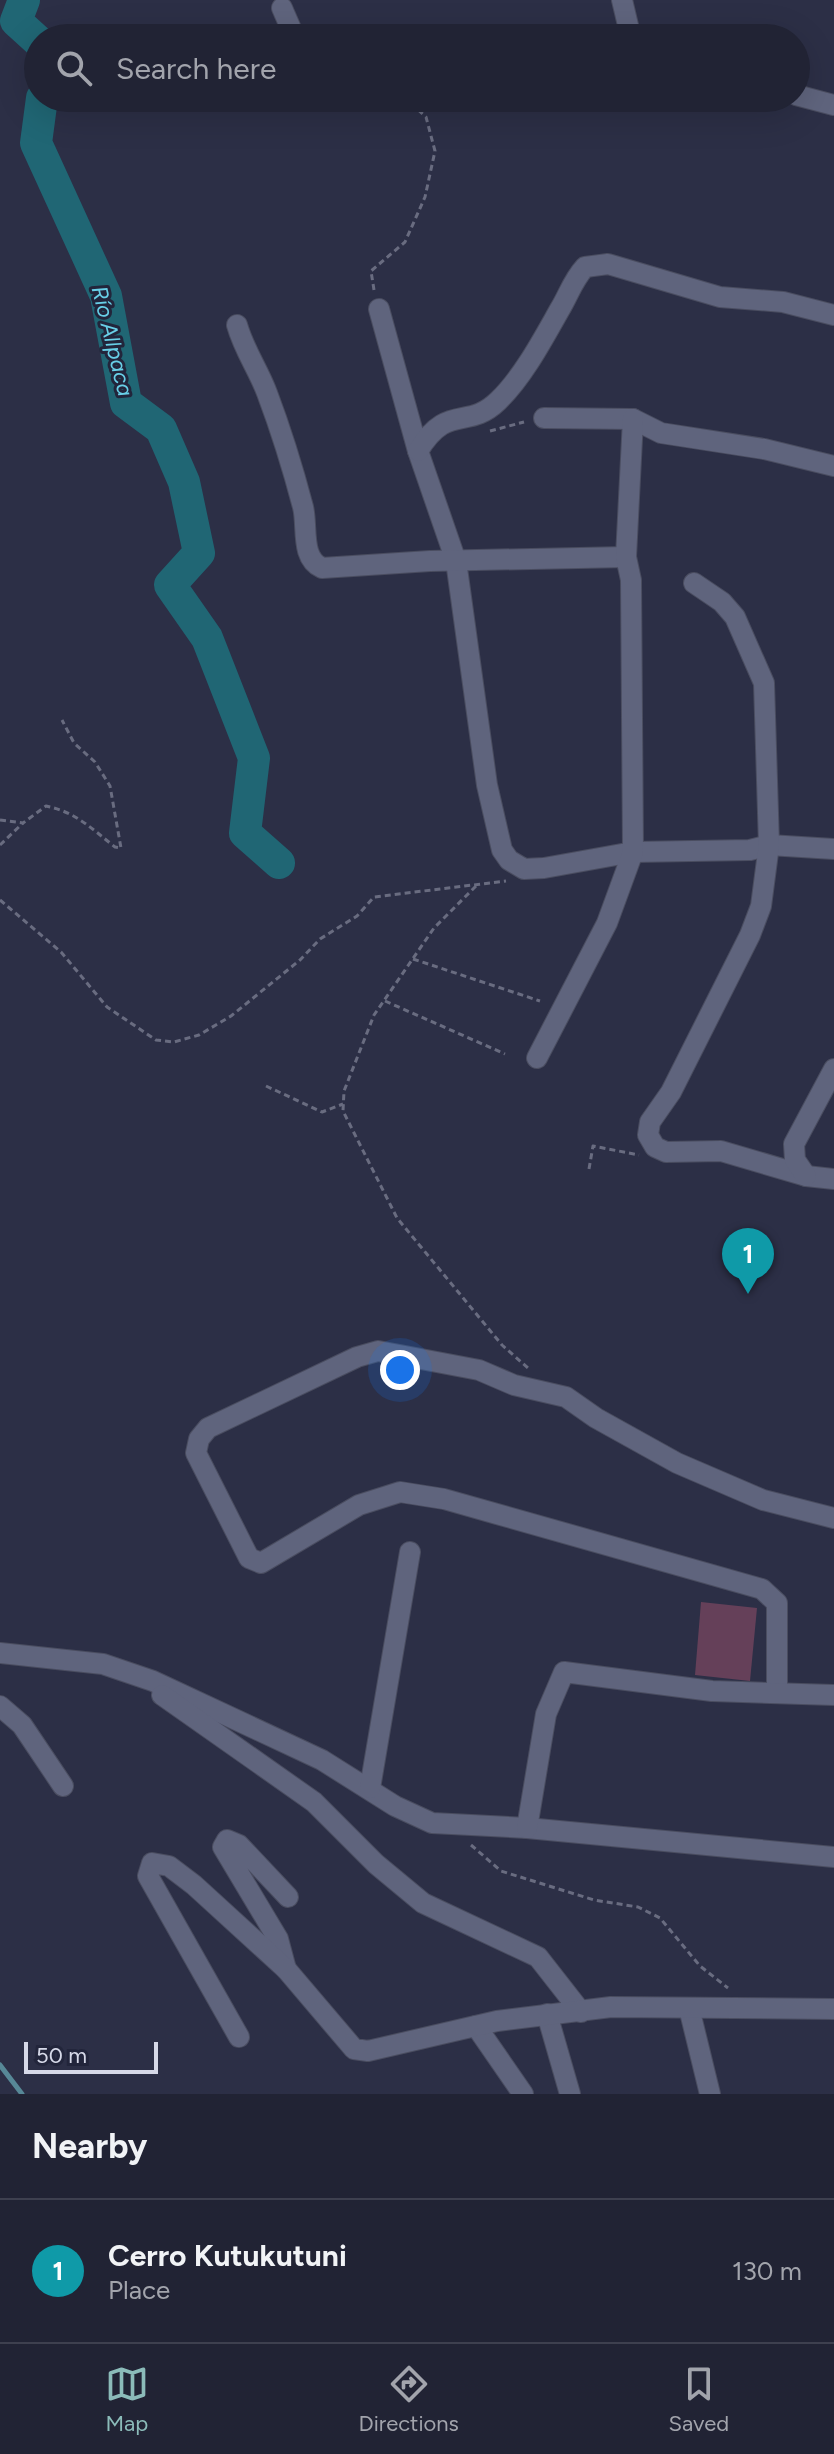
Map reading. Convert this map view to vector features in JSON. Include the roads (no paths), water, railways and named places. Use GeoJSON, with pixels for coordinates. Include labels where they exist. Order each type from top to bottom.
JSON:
{"type":"FeatureCollection","features":[{"type":"Feature","properties":{"kind":"street"},"geometry":{"type":"LineString","coordinates":[[622,0],[628,24]]}},
{"type":"Feature","properties":{"kind":"street"},"geometry":{"type":"LineString","coordinates":[[282,8],[289,24]]}},
{"type":"Feature","properties":{"kind":"street"},"geometry":{"type":"LineString","coordinates":[[810,99],[834,105]]}},
{"type":"Feature","properties":{"kind":"street"},"geometry":{"type":"LineString","coordinates":[[418,451],[430,432],[445,420],[479,415],[498,401],[538,344],[575,278],[585,267],[608,264],[720,297],[783,302],[834,315]]}},
{"type":"Feature","properties":{"kind":"street"},"geometry":{"type":"LineString","coordinates":[[379,309],[418,451],[456,561],[487,785],[502,850],[514,865],[524,869],[633,852],[750,850],[769,845],[834,849]]}},
{"type":"Feature","properties":{"kind":"street"},"geometry":{"type":"LineString","coordinates":[[237,325],[244,348],[268,395],[292,469],[304,510],[309,555],[314,564],[322,568],[626,557]]}},
{"type":"Feature","properties":{"kind":"street"},"geometry":{"type":"LineString","coordinates":[[544,418],[633,419],[661,433],[764,449],[834,466]]}},
{"type":"Feature","properties":{"kind":"street"},"geometry":{"type":"LineString","coordinates":[[537,1058],[607,923],[633,852],[631,580],[626,557],[633,419]]}},
{"type":"Feature","properties":{"kind":"street"},"geometry":{"type":"LineString","coordinates":[[694,583],[722,602],[735,617],[764,683],[769,845],[761,906],[750,935],[671,1092],[650,1122],[648,1135],[655,1147],[666,1152],[721,1151],[806,1176],[834,1179]]}},
{"type":"Feature","properties":{"kind":"street"},"geometry":{"type":"LineString","coordinates":[[806,1176],[795,1160],[794,1144],[834,1069]]}},
{"type":"Feature","properties":{"kind":"street"},"geometry":{"type":"LineString","coordinates":[[777,1692],[777,1603],[762,1589],[444,1499],[400,1492],[359,1505],[261,1563],[255,1562],[249,1558],[196,1453],[199,1439],[208,1428],[357,1357],[378,1351],[479,1370],[514,1385],[566,1397],[677,1463],[763,1500],[834,1518]]}},
{"type":"Feature","properties":{"kind":"street"},"geometry":{"type":"LineString","coordinates":[[370,1788],[410,1552]]}},
{"type":"Feature","properties":{"kind":"street"},"geometry":{"type":"LineString","coordinates":[[0,1653],[103,1664],[153,1681],[322,1760],[395,1806],[432,1823],[462,1827],[527,1828],[834,1857]]}},
{"type":"Feature","properties":{"kind":"street"},"geometry":{"type":"LineString","coordinates":[[527,1828],[546,1714],[564,1672],[712,1691],[834,1695]]}},
{"type":"Feature","properties":{"kind":"street"},"geometry":{"type":"LineString","coordinates":[[153,1681],[165,1699],[314,1802],[376,1864],[423,1903],[538,1957],[581,2012]]}},
{"type":"Feature","properties":{"kind":"street"},"geometry":{"type":"LineString","coordinates":[[0,1706],[22,1725],[63,1786]]}},
{"type":"Feature","properties":{"kind":"street"},"geometry":{"type":"LineString","coordinates":[[286,1969],[278,1939],[223,1847],[227,1840],[239,1845],[288,1897]]}},
{"type":"Feature","properties":{"kind":"street"},"geometry":{"type":"LineString","coordinates":[[239,2037],[148,1876],[152,1863],[169,1866],[194,1885],[286,1969],[354,2049],[368,2051],[476,2026],[611,2007],[834,2009]]}},
{"type":"Feature","properties":{"kind":"street"},"geometry":{"type":"LineString","coordinates":[[689,2008],[710,2094]]}},
{"type":"Feature","properties":{"kind":"street"},"geometry":{"type":"LineString","coordinates":[[547,2014],[570,2094]]}},
{"type":"Feature","properties":{"kind":"street"},"geometry":{"type":"LineString","coordinates":[[476,2026],[523,2094]]}},
{"type":"Feature","properties":{"kind":"waterway","name":"Río Allpaca"},"geometry":{"type":"LineString","coordinates":[[24,0],[16,21],[24,28]]}},
{"type":"Feature","properties":{"kind":"waterway","name":"Río Allpaca"},"geometry":{"type":"LineString","coordinates":[[40,112],[36,143],[106,296],[126,403],[161,429],[184,482],[199,553],[170,585],[207,638],[254,758],[245,833],[279,863]]}},
{"type":"Feature","properties":{"kind":"waterway"},"geometry":{"type":"LineString","coordinates":[[0,2065],[22,2094]]}},
{"type":"Feature","properties":{"kind":"place","name":"Cerro Kutukutuni"},"geometry":{"type":"Point","coordinates":[748,1294]}}]}
